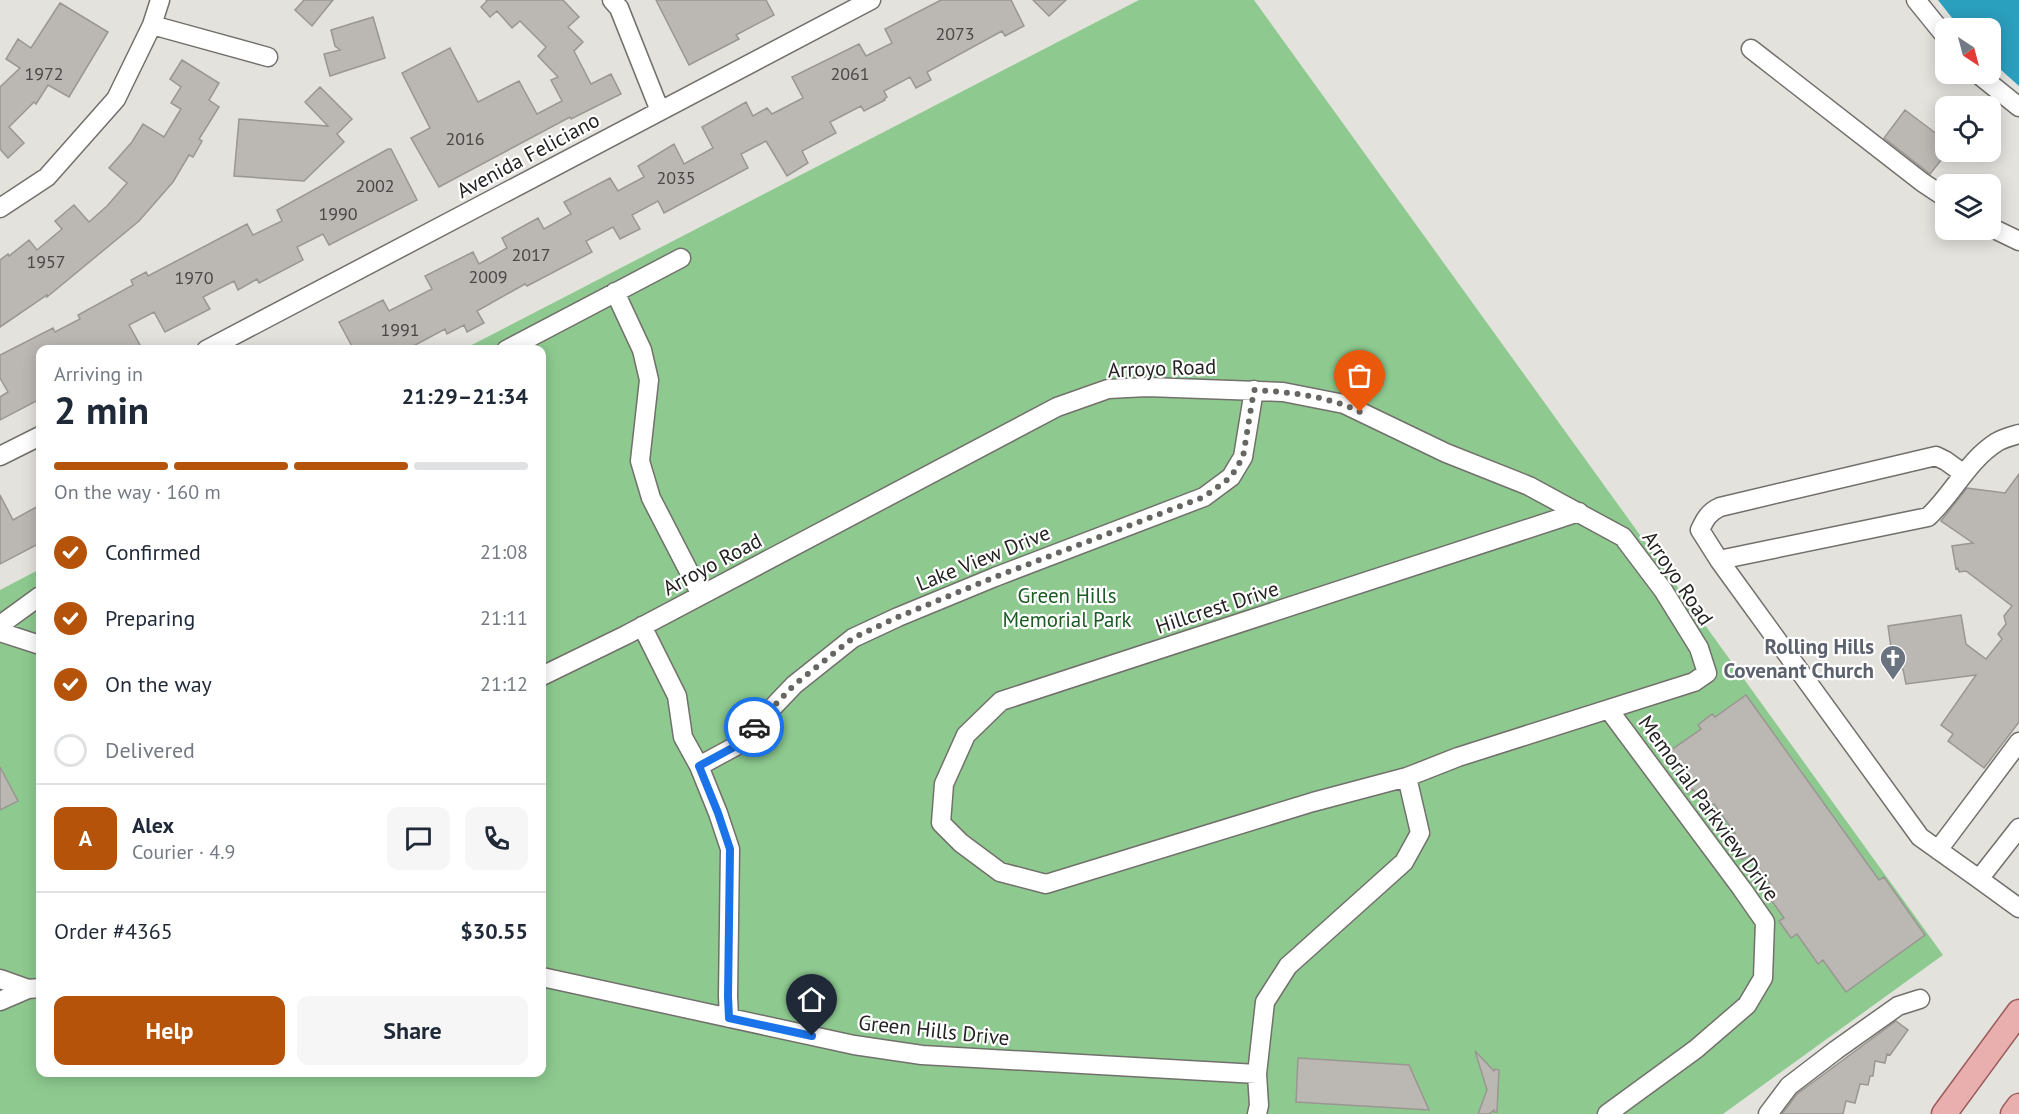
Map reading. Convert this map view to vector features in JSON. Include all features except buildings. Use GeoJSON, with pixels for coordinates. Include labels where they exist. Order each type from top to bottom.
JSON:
{"type":"FeatureCollection","features":[{"type":"Feature","properties":{"kind":"main road"},"geometry":{"type":"LineString","coordinates":[[1944,1114],[2019,1012]]}},
{"type":"Feature","properties":{"kind":"main road"},"geometry":{"type":"LineString","coordinates":[[2013,1114],[2019,1106]]}},
{"type":"Feature","properties":{"kind":"street"},"geometry":{"type":"LineString","coordinates":[[0,208],[47,177],[116,99],[152,25],[160,0]]}},
{"type":"Feature","properties":{"kind":"street"},"geometry":{"type":"LineString","coordinates":[[612,0],[619,8],[660,111]]}},
{"type":"Feature","properties":{"kind":"street","name":"Avenida Feliciano"},"geometry":{"type":"LineString","coordinates":[[215,345],[871,0]]}},
{"type":"Feature","properties":{"kind":"street"},"geometry":{"type":"LineString","coordinates":[[1916,0],[1935,23]]}},
{"type":"Feature","properties":{"kind":"street"},"geometry":{"type":"LineString","coordinates":[[152,25],[268,57]]}},
{"type":"Feature","properties":{"kind":"street"},"geometry":{"type":"LineString","coordinates":[[1751,49],[1935,191]]}},
{"type":"Feature","properties":{"kind":"street"},"geometry":{"type":"LineString","coordinates":[[1990,84],[2019,107]]}},
{"type":"Feature","properties":{"kind":"street"},"geometry":{"type":"LineString","coordinates":[[2001,232],[2019,241]]}},
{"type":"Feature","properties":{"kind":"street"},"geometry":{"type":"LineString","coordinates":[[515,345],[681,258]]}},
{"type":"Feature","properties":{"kind":"street"},"geometry":{"type":"LineString","coordinates":[[615,292],[642,350],[649,380],[640,461],[651,498],[701,595]]}},
{"type":"Feature","properties":{"kind":"street","name":"Arroyo Road"},"geometry":{"type":"LineString","coordinates":[[546,674],[642,626],[1057,407],[1108,389],[1167,387],[1283,392],[1344,404],[1446,453],[1530,486],[1623,537],[1663,590],[1699,648],[1707,673]]}},
{"type":"Feature","properties":{"kind":"street","name":"Lake View Drive"},"geometry":{"type":"LineString","coordinates":[[699,766],[736,746],[794,685],[853,638],[995,577],[1204,497],[1231,477],[1243,457],[1254,390]]}},
{"type":"Feature","properties":{"kind":"street"},"geometry":{"type":"LineString","coordinates":[[1719,560],[1928,517],[1940,506],[1986,450],[2000,441],[2019,434]]}},
{"type":"Feature","properties":{"kind":"street"},"geometry":{"type":"LineString","coordinates":[[0,456],[36,438]]}},
{"type":"Feature","properties":{"kind":"street"},"geometry":{"type":"LineString","coordinates":[[1964,474],[1936,456],[1720,507],[1711,511],[1704,519],[1700,530],[1719,560],[1920,837],[2019,908]]}},
{"type":"Feature","properties":{"kind":"street","name":"Hillcrest Drive"},"geometry":{"type":"LineString","coordinates":[[1579,512],[1001,701],[966,735],[944,784],[940,824],[1000,872],[1046,884],[1313,802],[1407,777],[1458,757],[1694,682],[1707,673]]}},
{"type":"Feature","properties":{"kind":"street"},"geometry":{"type":"LineString","coordinates":[[0,625],[36,599]]}},
{"type":"Feature","properties":{"kind":"street"},"geometry":{"type":"LineString","coordinates":[[642,626],[677,696],[683,737],[699,766],[730,849],[729,1018]]}},
{"type":"Feature","properties":{"kind":"street"},"geometry":{"type":"LineString","coordinates":[[0,632],[36,644]]}},
{"type":"Feature","properties":{"kind":"street","name":"Memorial Parkview Drive"},"geometry":{"type":"LineString","coordinates":[[1607,1114],[1696,1050],[1747,1005],[1763,978],[1765,922],[1609,710]]}},
{"type":"Feature","properties":{"kind":"street"},"geometry":{"type":"LineString","coordinates":[[1938,850],[2019,742]]}},
{"type":"Feature","properties":{"kind":"street"},"geometry":{"type":"LineString","coordinates":[[1257,1114],[1259,1105],[1257,1074],[1265,1002],[1288,966],[1404,862],[1420,833],[1407,777]]}},
{"type":"Feature","properties":{"kind":"street"},"geometry":{"type":"LineString","coordinates":[[1979,879],[2019,828]]}},
{"type":"Feature","properties":{"kind":"street","name":"Green Hills Drive"},"geometry":{"type":"LineString","coordinates":[[546,978],[854,1045],[922,1055],[1257,1074]]}},
{"type":"Feature","properties":{"kind":"street"},"geometry":{"type":"LineString","coordinates":[[0,979],[34,988]]}},
{"type":"Feature","properties":{"kind":"street"},"geometry":{"type":"LineString","coordinates":[[0,1001],[34,988]]}},
{"type":"Feature","properties":{"kind":"street"},"geometry":{"type":"LineString","coordinates":[[1768,1114],[1789,1086],[1836,1050],[1898,1006],[1920,999]]}},
{"type":"Feature","properties":{"kind":"green space","name":"Green Hills Memorial Park"},"geometry":{"type":"Polygon","coordinates":[[[1139,0],[1254,0],[1943,955],[1723,1114],[0,1114],[0,590],[36,571],[36,1077],[546,1077],[546,345],[472,345],[1139,0]]]}},
{"type":"Feature","properties":{"kind":"water"},"geometry":{"type":"Polygon","coordinates":[[[1938,0],[2019,0],[2019,86],[2001,70],[2001,18],[1952,18],[1938,0]]]}},
{"type":"Feature","properties":{"kind":"way so far"},"geometry":{"type":"LineString","coordinates":[[754,727],[794,685],[853,638],[995,577],[1204,497],[1231,477],[1243,457],[1254,390],[1283,392],[1344,404],[1360,412]]}},
{"type":"Feature","properties":{"kind":"place","name":"Rolling Hills Covenant Church"},"geometry":{"type":"Point","coordinates":[1893,681]}},
{"type":"Feature","properties":{"kind":"route"},"geometry":{"type":"LineString","coordinates":[[754,727],[736,746],[699,766],[730,849],[729,1018],[812,1036]]}}]}
